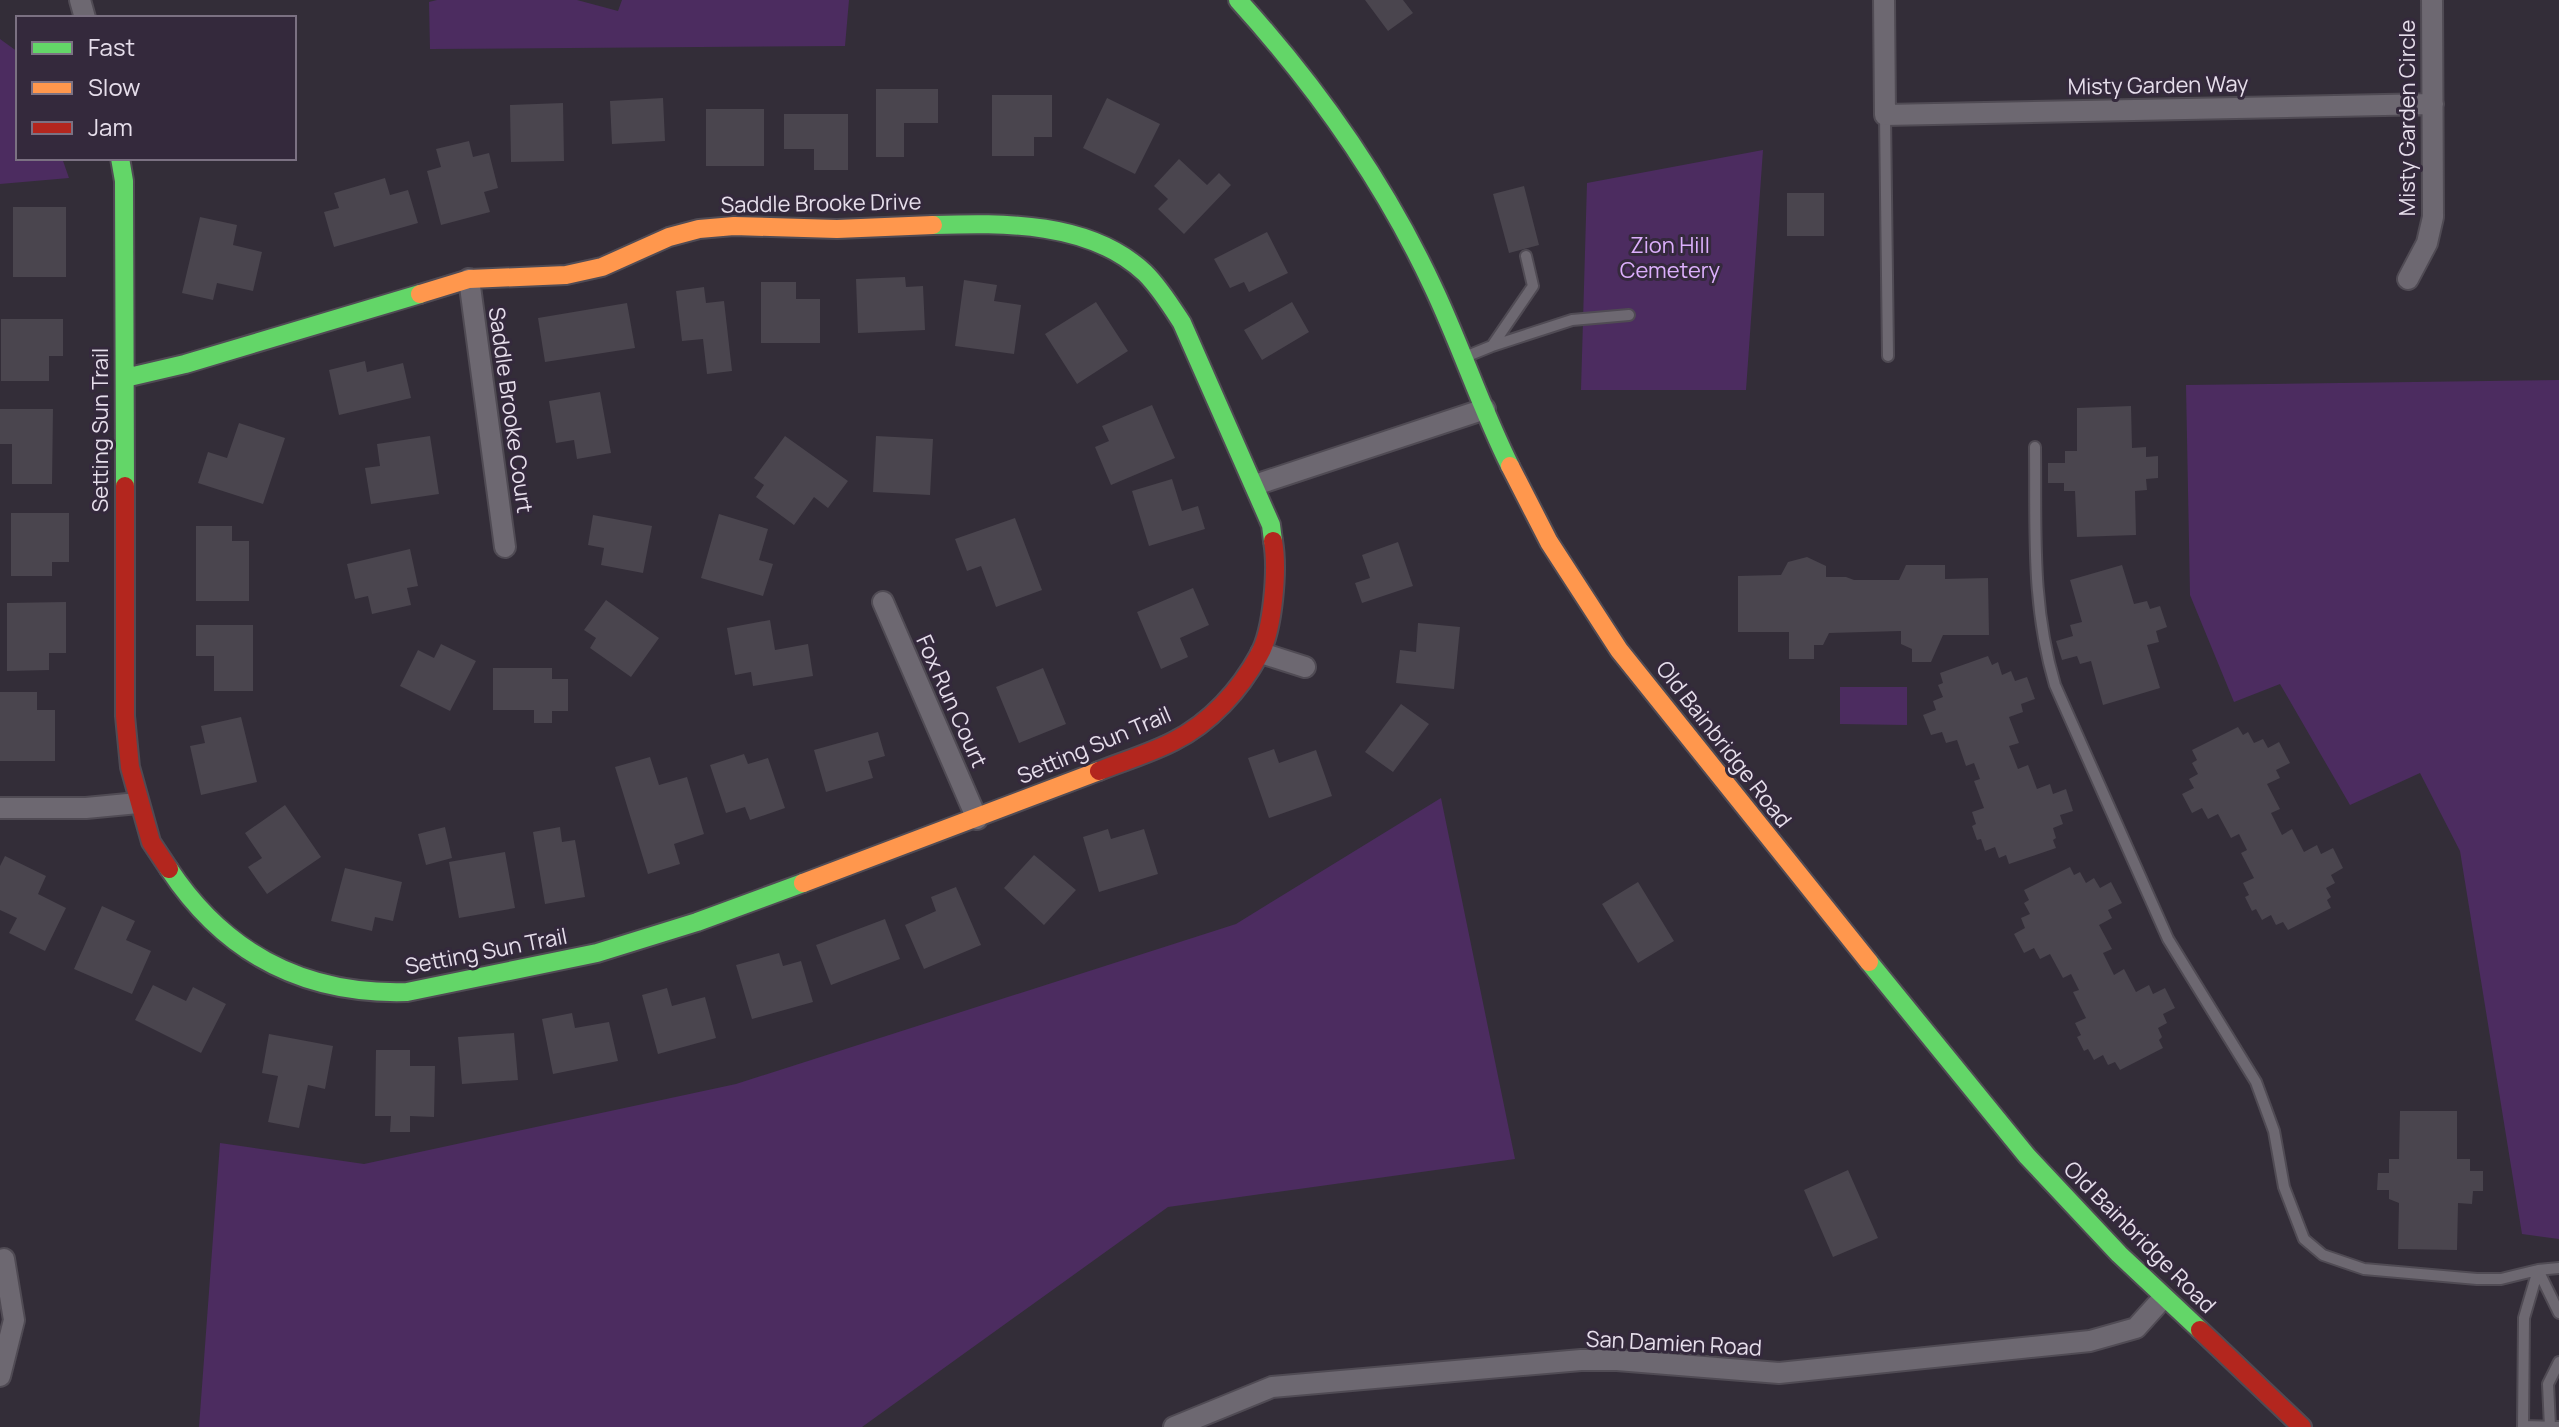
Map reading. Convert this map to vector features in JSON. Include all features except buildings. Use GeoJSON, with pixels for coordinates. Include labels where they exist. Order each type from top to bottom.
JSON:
{"type":"FeatureCollection","features":[{"type":"Feature","properties":{"kind":"street","name":"Old Bainbridge Road"},"geometry":{"type":"LineString","coordinates":[[1238,0],[1327,105],[1366,162],[1434,288],[1504,454],[1549,542],[1619,650],[1736,799],[2027,1156],[2163,1298],[2302,1427]]}},
{"type":"Feature","properties":{"kind":"street"},"geometry":{"type":"LineString","coordinates":[[1884,0],[1885,115]]}},
{"type":"Feature","properties":{"kind":"street","name":"Misty Garden Circle"},"geometry":{"type":"LineString","coordinates":[[2408,279],[2427,243],[2433,217],[2432,0]]}},
{"type":"Feature","properties":{"kind":"street","name":"Misty Garden Way"},"geometry":{"type":"LineString","coordinates":[[1885,115],[2433,104]]}},
{"type":"Feature","properties":{"kind":"street","name":"Setting Sun Trail"},"geometry":{"type":"LineString","coordinates":[[120,160],[124,181],[125,716],[130,767],[151,842],[178,885],[209,920],[237,944],[270,965],[301,978],[340,989],[375,993],[407,992],[597,953],[697,922],[977,819],[1175,741],[1223,706],[1261,653],[1275,593],[1276,557],[1271,525],[1255,485]]}},
{"type":"Feature","properties":{"kind":"street","name":"Saddle Brooke Drive"},"geometry":{"type":"LineString","coordinates":[[125,378],[185,364],[469,279],[566,275],[602,267],[669,237],[699,229],[734,226],[837,229],[970,224],[1046,229],[1102,243],[1144,272],[1164,295],[1182,323],[1255,485]]}},
{"type":"Feature","properties":{"kind":"street","name":"Saddle Brooke Court"},"geometry":{"type":"LineString","coordinates":[[469,279],[505,547]]}},
{"type":"Feature","properties":{"kind":"street"},"geometry":{"type":"LineString","coordinates":[[1255,485],[1485,409]]}},
{"type":"Feature","properties":{"kind":"street","name":"Fox Run Court"},"geometry":{"type":"LineString","coordinates":[[883,602],[977,819]]}},
{"type":"Feature","properties":{"kind":"street"},"geometry":{"type":"LineString","coordinates":[[1261,653],[1305,667]]}},
{"type":"Feature","properties":{"kind":"street"},"geometry":{"type":"LineString","coordinates":[[0,808],[86,808],[138,803]]}},
{"type":"Feature","properties":{"kind":"street"},"geometry":{"type":"LineString","coordinates":[[0,1376],[14,1320],[4,1259]]}},
{"type":"Feature","properties":{"kind":"street","name":"San Damien Road"},"geometry":{"type":"LineString","coordinates":[[1174,1427],[1272,1387],[1581,1360],[1779,1373],[2090,1341],[2136,1328],[2163,1298]]}},
{"type":"Feature","properties":{"kind":"lane"},"geometry":{"type":"LineString","coordinates":[[1885,115],[1888,356]]}},
{"type":"Feature","properties":{"kind":"lane"},"geometry":{"type":"LineString","coordinates":[[1492,346],[1533,286],[1526,256]]}},
{"type":"Feature","properties":{"kind":"lane"},"geometry":{"type":"LineString","coordinates":[[1463,358],[1572,320],[1629,315]]}},
{"type":"Feature","properties":{"kind":"lane"},"geometry":{"type":"LineString","coordinates":[[2035,447],[2038,603],[2043,645],[2055,685],[2168,939],[2256,1082],[2274,1131],[2284,1187],[2304,1239],[2323,1255],[2364,1269],[2501,1279],[2559,1268]]}},
{"type":"Feature","properties":{"kind":"lane"},"geometry":{"type":"LineString","coordinates":[[2538,1270],[2559,1313]]}},
{"type":"Feature","properties":{"kind":"lane"},"geometry":{"type":"LineString","coordinates":[[2538,1270],[2524,1318],[2523,1426],[2559,1427]]}},
{"type":"Feature","properties":{"kind":"lane"},"geometry":{"type":"LineString","coordinates":[[2550,1427],[2548,1384],[2559,1362]]}},
{"type":"Feature","properties":{"kind":"green space"},"geometry":{"type":"Polygon","coordinates":[[[577,0],[618,11],[622,0],[849,0],[845,46],[430,49],[429,2],[577,0]]]}},
{"type":"Feature","properties":{"kind":"green space"},"geometry":{"type":"Polygon","coordinates":[[[0,39],[16,51],[16,160],[63,160],[69,178],[0,184],[0,39]]]}},
{"type":"Feature","properties":{"kind":"green space","name":"Zion Hill Cemetery"},"geometry":{"type":"Polygon","coordinates":[[[1763,150],[1746,390],[1581,390],[1587,183],[1763,150]]]}},
{"type":"Feature","properties":{"kind":"green space"},"geometry":{"type":"Polygon","coordinates":[[[2559,380],[2559,1239],[2522,1234],[2460,851],[2420,773],[2350,805],[2280,684],[2234,702],[2190,595],[2186,385],[2559,380]]]}},
{"type":"Feature","properties":{"kind":"green space"},"geometry":{"type":"Polygon","coordinates":[[[1840,687],[1907,687],[1907,725],[1840,724],[1840,687]]]}},
{"type":"Feature","properties":{"kind":"green space"},"geometry":{"type":"Polygon","coordinates":[[[1441,798],[1515,1159],[1168,1207],[862,1427],[199,1427],[220,1143],[364,1164],[736,1084],[1236,924],[1441,798]]]}},
{"type":"Feature","properties":{"kind":"traffic: fast"},"geometry":{"type":"LineString","coordinates":[[1238,0],[1321,101],[1393,209],[1433,287],[1510,466]]}},
{"type":"Feature","properties":{"kind":"traffic: fast"},"geometry":{"type":"LineString","coordinates":[[120,160],[124,181],[125,486]]}},
{"type":"Feature","properties":{"kind":"traffic: fast"},"geometry":{"type":"LineString","coordinates":[[933,225],[988,224],[1072,234],[1099,243],[1145,273],[1182,323],[1271,525],[1273,541]]}},
{"type":"Feature","properties":{"kind":"traffic: fast"},"geometry":{"type":"LineString","coordinates":[[125,378],[185,364],[420,294]]}},
{"type":"Feature","properties":{"kind":"traffic: fast"},"geometry":{"type":"LineString","coordinates":[[169,869],[191,899],[216,925],[242,947],[271,964],[335,986],[407,992],[597,953],[697,922],[803,883]]}},
{"type":"Feature","properties":{"kind":"traffic: fast"},"geometry":{"type":"LineString","coordinates":[[1869,962],[2027,1156],[2119,1254],[2200,1330]]}},
{"type":"Feature","properties":{"kind":"traffic: slow"},"geometry":{"type":"LineString","coordinates":[[420,294],[469,279],[566,275],[602,267],[669,237],[699,229],[734,226],[837,229],[933,225]]}},
{"type":"Feature","properties":{"kind":"traffic: slow"},"geometry":{"type":"LineString","coordinates":[[1510,466],[1549,542],[1619,650],[1869,962]]}},
{"type":"Feature","properties":{"kind":"traffic: slow"},"geometry":{"type":"LineString","coordinates":[[803,883],[1099,771]]}},
{"type":"Feature","properties":{"kind":"traffic: jam"},"geometry":{"type":"LineString","coordinates":[[125,486],[125,716],[130,767],[151,842],[169,869]]}},
{"type":"Feature","properties":{"kind":"traffic: jam"},"geometry":{"type":"LineString","coordinates":[[1099,771],[1187,734],[1212,715],[1243,681],[1259,655],[1268,631],[1274,583],[1273,541]]}},
{"type":"Feature","properties":{"kind":"traffic: jam"},"geometry":{"type":"LineString","coordinates":[[2200,1330],[2302,1427]]}}]}
